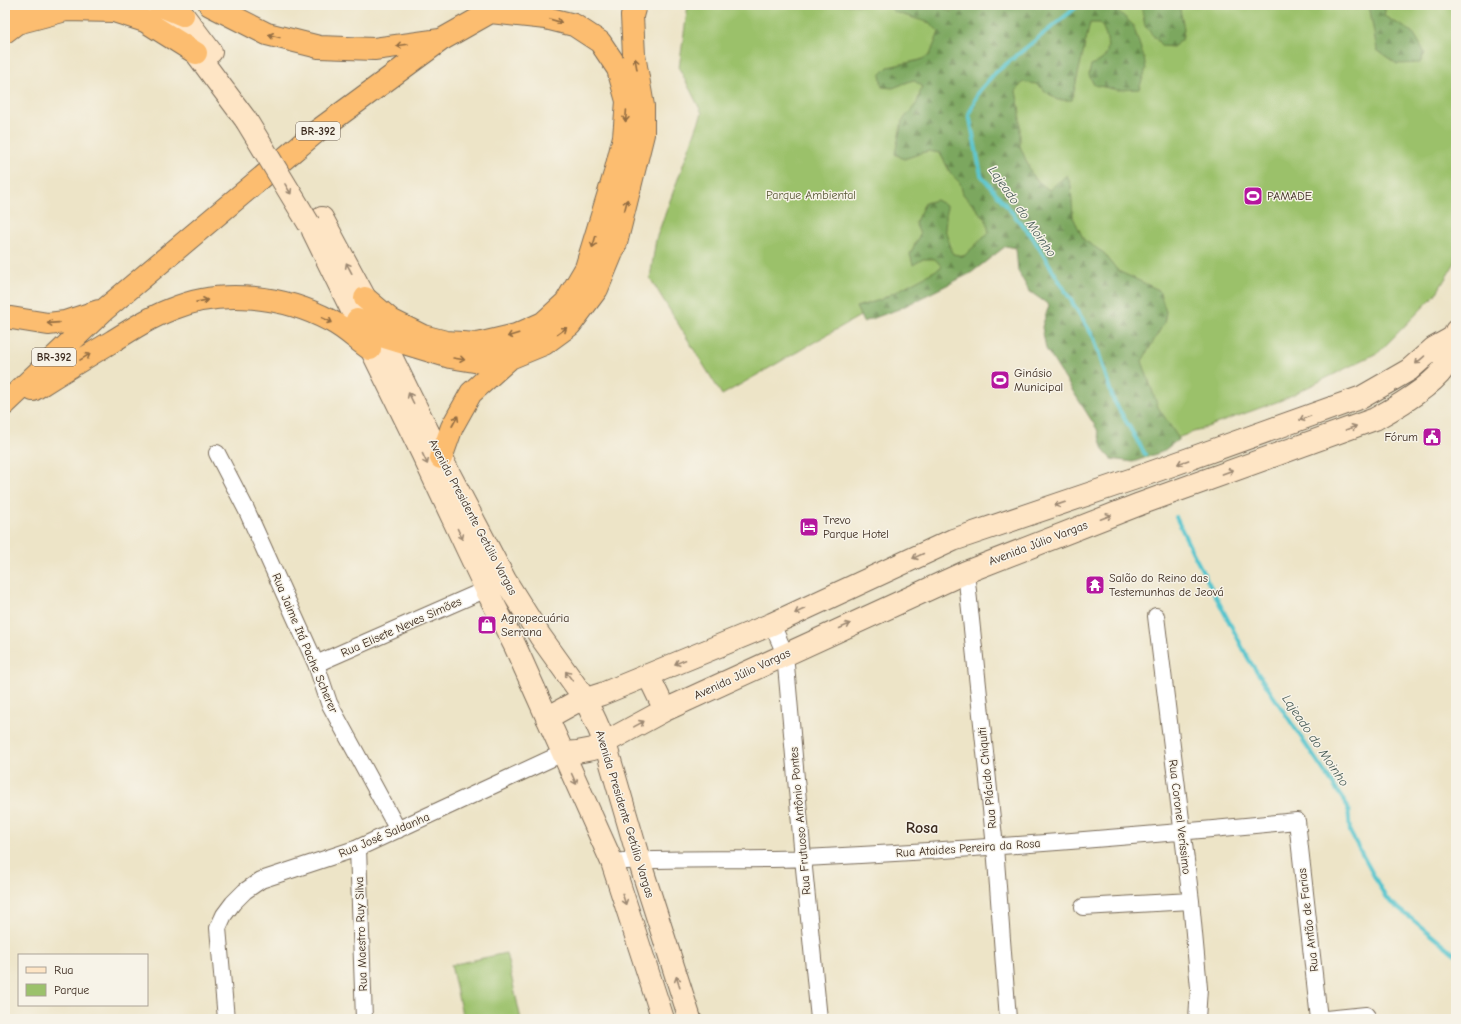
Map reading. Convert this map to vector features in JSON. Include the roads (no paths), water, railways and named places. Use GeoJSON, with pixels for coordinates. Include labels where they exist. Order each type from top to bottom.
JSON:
{"type":"FeatureCollection","features":[{"type":"Feature","properties":{"kind":"highway"},"geometry":{"type":"LineString","coordinates":[[5,11],[20,5]]}},
{"type":"Feature","properties":{"kind":"highway"},"geometry":{"type":"LineString","coordinates":[[159,5],[178,10]]}},
{"type":"Feature","properties":{"kind":"highway"},"geometry":{"type":"LineString","coordinates":[[210,5],[267,34],[319,47],[374,49],[441,40]]}},
{"type":"Feature","properties":{"kind":"highway"},"geometry":{"type":"LineString","coordinates":[[5,408],[141,324],[173,308],[202,300],[240,296],[268,299],[295,306],[331,321],[376,343],[480,362],[510,358],[544,344],[570,325],[597,289],[616,243],[643,134],[643,106],[634,55],[632,16],[634,5]]}},
{"type":"Feature","properties":{"kind":"highway"},"geometry":{"type":"LineString","coordinates":[[365,298],[391,320],[423,336],[446,342],[478,344],[516,335],[543,323],[566,302],[586,268],[616,173],[624,137],[627,101],[618,69],[600,42],[574,25],[546,18],[496,9]]}},
{"type":"Feature","properties":{"kind":"highway","name":"BR-392"},"geometry":{"type":"LineString","coordinates":[[5,404],[104,310],[316,132],[441,40],[496,9]]}},
{"type":"Feature","properties":{"kind":"highway"},"geometry":{"type":"LineString","coordinates":[[5,32],[17,23],[66,10],[114,11],[145,21],[196,53]]}},
{"type":"Feature","properties":{"kind":"highway"},"geometry":{"type":"LineString","coordinates":[[5,317],[48,324],[65,322],[104,310]]}},
{"type":"Feature","properties":{"kind":"highway"},"geometry":{"type":"LineString","coordinates":[[441,458],[452,427],[471,393],[510,358]]}},
{"type":"Feature","properties":{"kind":"main road"},"geometry":{"type":"LineString","coordinates":[[149,5],[196,53],[252,117]]}},
{"type":"Feature","properties":{"kind":"main road"},"geometry":{"type":"LineString","coordinates":[[178,10],[252,117],[316,221]]}},
{"type":"Feature","properties":{"kind":"main road","name":"Avenida Presidente Getúlio Vargas"},"geometry":{"type":"LineString","coordinates":[[316,221],[365,298],[376,343],[422,453],[496,585],[540,636],[585,699],[605,743],[639,860],[690,1019]]}},
{"type":"Feature","properties":{"kind":"main road","name":"Avenida Presidente Getúlio Vargas"},"geometry":{"type":"LineString","coordinates":[[316,221],[357,320],[376,343],[441,458],[496,585],[515,646],[612,862],[663,1019]]}},
{"type":"Feature","properties":{"kind":"main road","name":"Avenida Júlio Vargas"},"geometry":{"type":"LineString","coordinates":[[547,718],[574,703],[602,694],[772,624],[953,540],[1134,479],[1362,397],[1409,370],[1434,348],[1455,338]]}},
{"type":"Feature","properties":{"kind":"main road","name":"Avenida Júlio Vargas"},"geometry":{"type":"LineString","coordinates":[[563,753],[593,749],[665,710],[966,572],[1140,504],[1374,419],[1402,404],[1431,382],[1446,365],[1451,354],[1455,338]]}},
{"type":"Feature","properties":{"kind":"main road"},"geometry":{"type":"LineString","coordinates":[[1134,479],[1135,489],[1140,504]]}},
{"type":"Feature","properties":{"kind":"main road","name":"Rua Plácido Chiquiti"},"geometry":{"type":"LineString","coordinates":[[953,540],[966,572]]}},
{"type":"Feature","properties":{"kind":"main road"},"geometry":{"type":"LineString","coordinates":[[515,646],[540,636]]}},
{"type":"Feature","properties":{"kind":"main road"},"geometry":{"type":"LineString","coordinates":[[648,675],[665,710]]}},
{"type":"Feature","properties":{"kind":"main road"},"geometry":{"type":"LineString","coordinates":[[594,822],[625,811]]}},
{"type":"Feature","properties":{"kind":"street","name":"Rua Jaime Itá Pache Scherer"},"geometry":{"type":"LineString","coordinates":[[217,453],[246,509],[316,664],[329,703],[398,830]]}},
{"type":"Feature","properties":{"kind":"street","name":"Rua Plácido Chiquiti"},"geometry":{"type":"LineString","coordinates":[[966,572],[995,846],[1008,1019]]}},
{"type":"Feature","properties":{"kind":"street","name":"Rua Elisete Neves Simões"},"geometry":{"type":"LineString","coordinates":[[316,664],[496,585]]}},
{"type":"Feature","properties":{"kind":"street","name":"Rua Coronel Veríssimo"},"geometry":{"type":"LineString","coordinates":[[1156,616],[1191,901],[1199,988],[1197,1019]]}},
{"type":"Feature","properties":{"kind":"street","name":"Rua Frutuoso Antônio Pontes"},"geometry":{"type":"LineString","coordinates":[[772,624],[785,654],[819,1019]]}},
{"type":"Feature","properties":{"kind":"street","name":"Rua José Saldanha"},"geometry":{"type":"LineString","coordinates":[[226,1019],[218,928],[224,915],[245,891],[261,880],[358,848],[563,753]]}},
{"type":"Feature","properties":{"kind":"street","name":"Rua Ataides Pereira da Rosa"},"geometry":{"type":"LineString","coordinates":[[612,862],[639,860],[803,858],[995,846],[1296,822]]}},
{"type":"Feature","properties":{"kind":"street","name":"Rua Antão de Farias"},"geometry":{"type":"LineString","coordinates":[[1296,822],[1319,1019]]}},
{"type":"Feature","properties":{"kind":"street","name":"Rua Maestro Ruy Silva"},"geometry":{"type":"LineString","coordinates":[[358,848],[364,1019]]}},
{"type":"Feature","properties":{"kind":"street"},"geometry":{"type":"LineString","coordinates":[[1083,907],[1191,901]]}},
{"type":"Feature","properties":{"kind":"street"},"geometry":{"type":"LineString","coordinates":[[1326,1019],[1367,1017]]}},
{"type":"Feature","properties":{"kind":"waterway","name":"Lajeado do Moinho"},"geometry":{"type":"LineString","coordinates":[[1079,5],[995,73],[979,91],[969,114],[981,175],[1033,238],[1094,338],[1113,399],[1145,454]]}},
{"type":"Feature","properties":{"kind":"waterway","name":"Lajeado do Moinho"},"geometry":{"type":"LineString","coordinates":[[1176,517],[1249,660],[1348,807],[1350,832],[1386,898],[1456,955]]}},
{"type":"Feature","properties":{"kind":"place","name":"PAMADE"},"geometry":{"type":"Point","coordinates":[1253,196]}},
{"type":"Feature","properties":{"kind":"place","name":"Ginásio Municipal"},"geometry":{"type":"Point","coordinates":[1000,380]}},
{"type":"Feature","properties":{"kind":"place","name":"Fórum"},"geometry":{"type":"Point","coordinates":[1432,437]}},
{"type":"Feature","properties":{"kind":"place","name":"Trevo Parque Hotel"},"geometry":{"type":"Point","coordinates":[809,527]}},
{"type":"Feature","properties":{"kind":"place","name":"Salão do Reino das Testemunhas de Jeová"},"geometry":{"type":"Point","coordinates":[1095,585]}},
{"type":"Feature","properties":{"kind":"place","name":"Agropecuária Serrana"},"geometry":{"type":"Point","coordinates":[487,625]}},
{"type":"Feature","properties":{"kind":"district","name":"Rosa"},"geometry":{"type":"Point","coordinates":[922,827]}},
{"type":"Feature","properties":{"kind":"park label","name":"Parque Ambiental"},"geometry":{"type":"Point","coordinates":[811,195]}}]}
